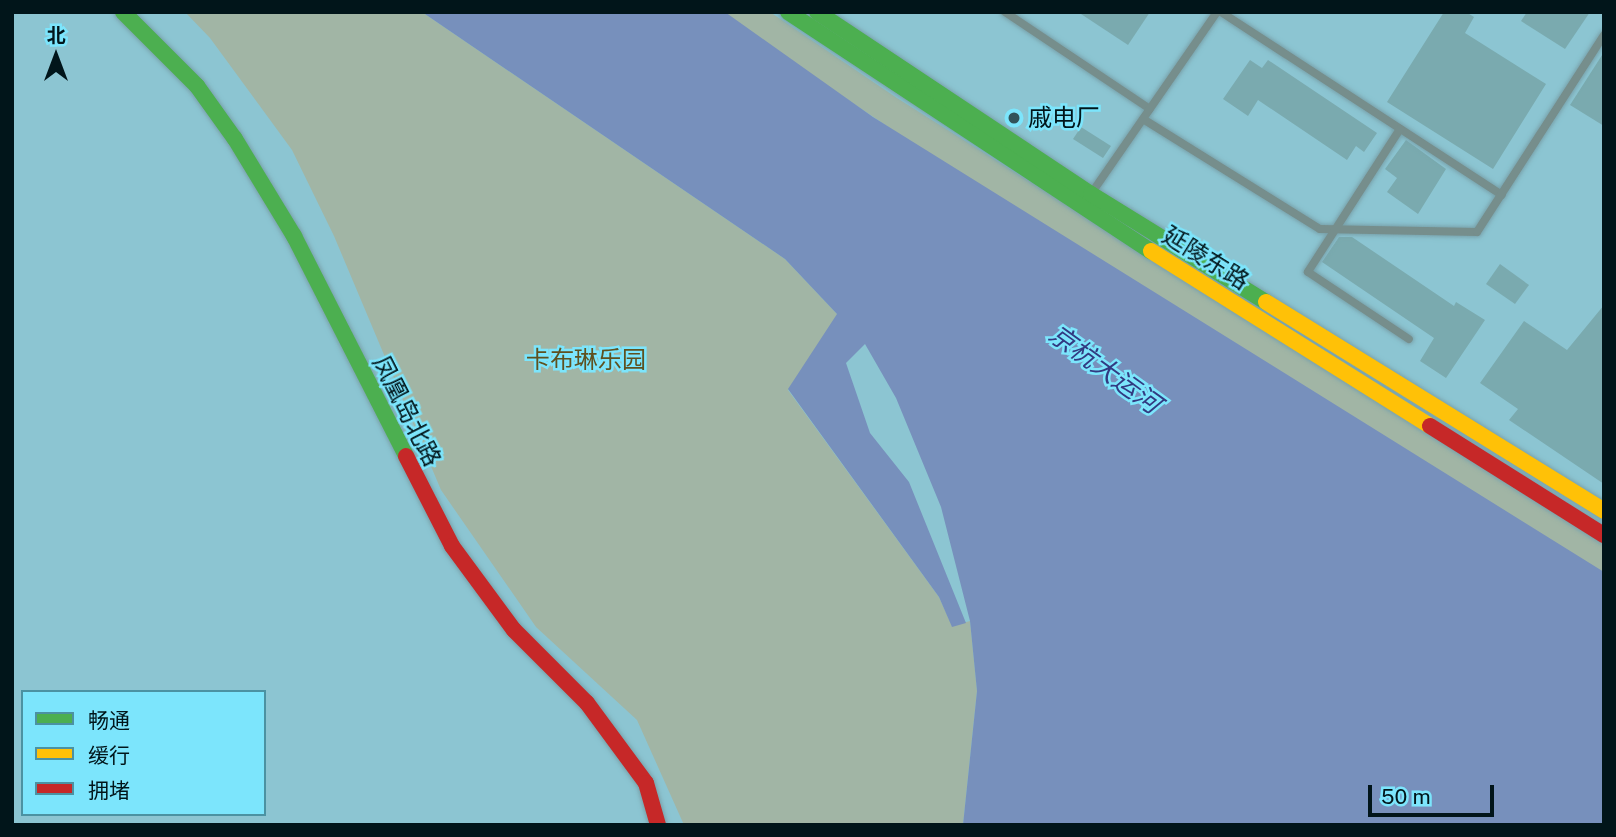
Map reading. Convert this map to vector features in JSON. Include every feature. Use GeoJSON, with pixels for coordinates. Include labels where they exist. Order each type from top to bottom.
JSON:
{"type":"FeatureCollection","features":[{"type":"Feature","properties":{"kind":"main road","name":"凤凰岛北路"},"geometry":{"type":"LineString","coordinates":[[123,12],[197,86],[235,138],[294,236],[452,546],[514,630],[587,703],[646,783],[659,825]]}},
{"type":"Feature","properties":{"kind":"main road","name":"延陵东路"},"geometry":{"type":"LineString","coordinates":[[788,12],[1081,207],[1604,535]]}},
{"type":"Feature","properties":{"kind":"main road","name":"延陵东路"},"geometry":{"type":"LineString","coordinates":[[817,12],[1091,194],[1604,511]]}},
{"type":"Feature","properties":{"kind":"lane"},"geometry":{"type":"LineString","coordinates":[[1005,12],[1150,109]]}},
{"type":"Feature","properties":{"kind":"lane"},"geometry":{"type":"LineString","coordinates":[[1091,194],[1219,12],[1502,195]]}},
{"type":"Feature","properties":{"kind":"lane"},"geometry":{"type":"LineString","coordinates":[[1143,119],[1320,229],[1477,232],[1604,35]]}},
{"type":"Feature","properties":{"kind":"lane"},"geometry":{"type":"LineString","coordinates":[[1400,128],[1308,272],[1409,339]]}},
{"type":"Feature","properties":{"kind":"green space","name":"卡布琳乐园"},"geometry":{"type":"Polygon","coordinates":[[[185,12],[422,12],[785,259],[838,315],[788,390],[939,597],[952,626],[970,621],[977,691],[963,825],[684,825],[637,720],[536,627],[441,490],[334,236],[292,150],[210,38],[185,12]]]}},
{"type":"Feature","properties":{"kind":"green space"},"geometry":{"type":"Polygon","coordinates":[[[717,12],[770,12],[897,98],[1604,543],[1604,594],[1206,340],[717,12]]]}},
{"type":"Feature","properties":{"kind":"water","name":"京杭大运河"},"geometry":{"type":"Polygon","coordinates":[[[422,12],[725,12],[873,117],[1604,572],[1604,825],[963,825],[977,691],[970,621],[941,507],[896,398],[865,344],[846,363],[870,433],[909,482],[966,623],[952,627],[939,597],[788,389],[837,314],[785,259],[422,12]]]}},
{"type":"Feature","properties":{"kind":"building"},"geometry":{"type":"Polygon","coordinates":[[[1078,12],[1150,12],[1128,45],[1078,12]]]}},
{"type":"Feature","properties":{"kind":"building"},"geometry":{"type":"Polygon","coordinates":[[[1444,12],[1466,12],[1474,17],[1465,33],[1546,84],[1493,169],[1387,102],[1444,12]]]}},
{"type":"Feature","properties":{"kind":"building"},"geometry":{"type":"Polygon","coordinates":[[[1527,12],[1590,12],[1565,49],[1521,21],[1527,12]]]}},
{"type":"Feature","properties":{"kind":"building"},"geometry":{"type":"Polygon","coordinates":[[[1604,52],[1604,126],[1570,105],[1604,52]]]}},
{"type":"Feature","properties":{"kind":"building"},"geometry":{"type":"Polygon","coordinates":[[[1250,60],[1262,68],[1268,60],[1377,133],[1364,152],[1356,146],[1347,160],[1258,100],[1248,116],[1223,99],[1250,60]]]}},
{"type":"Feature","properties":{"kind":"building"},"geometry":{"type":"Polygon","coordinates":[[[1081,127],[1111,146],[1103,158],[1073,139],[1081,127]]]}},
{"type":"Feature","properties":{"kind":"building"},"geometry":{"type":"Polygon","coordinates":[[[1406,140],[1446,169],[1418,214],[1387,192],[1397,178],[1385,169],[1406,140]]]}},
{"type":"Feature","properties":{"kind":"building"},"geometry":{"type":"Polygon","coordinates":[[[1339,237],[1352,237],[1454,306],[1456,302],[1485,320],[1446,378],[1420,361],[1434,338],[1322,262],[1339,237]]]}},
{"type":"Feature","properties":{"kind":"building"},"geometry":{"type":"Polygon","coordinates":[[[1500,264],[1529,285],[1515,304],[1486,284],[1500,264]]]}},
{"type":"Feature","properties":{"kind":"building"},"geometry":{"type":"Polygon","coordinates":[[[1604,305],[1604,484],[1509,420],[1518,409],[1480,383],[1524,321],[1567,350],[1604,305]]]}},
{"type":"Feature","properties":{"kind":"traffic: fast"},"geometry":{"type":"LineString","coordinates":[[123,12],[197,86],[235,139],[294,236],[406,456]]}},
{"type":"Feature","properties":{"kind":"traffic: fast"},"geometry":{"type":"LineString","coordinates":[[788,12],[1151,251]]}},
{"type":"Feature","properties":{"kind":"traffic: fast"},"geometry":{"type":"LineString","coordinates":[[817,12],[1091,194],[1266,302]]}},
{"type":"Feature","properties":{"kind":"traffic: slow"},"geometry":{"type":"LineString","coordinates":[[1151,251],[1430,426]]}},
{"type":"Feature","properties":{"kind":"traffic: slow"},"geometry":{"type":"LineString","coordinates":[[1266,302],[1604,511]]}},
{"type":"Feature","properties":{"kind":"traffic: jam"},"geometry":{"type":"LineString","coordinates":[[1430,426],[1604,535]]}},
{"type":"Feature","properties":{"kind":"traffic: jam"},"geometry":{"type":"LineString","coordinates":[[406,456],[452,546],[514,630],[587,703],[646,783],[658,825]]}},
{"type":"Feature","properties":{"kind":"place","name":"戚电厂"},"geometry":{"type":"Point","coordinates":[1014,118]}}]}
